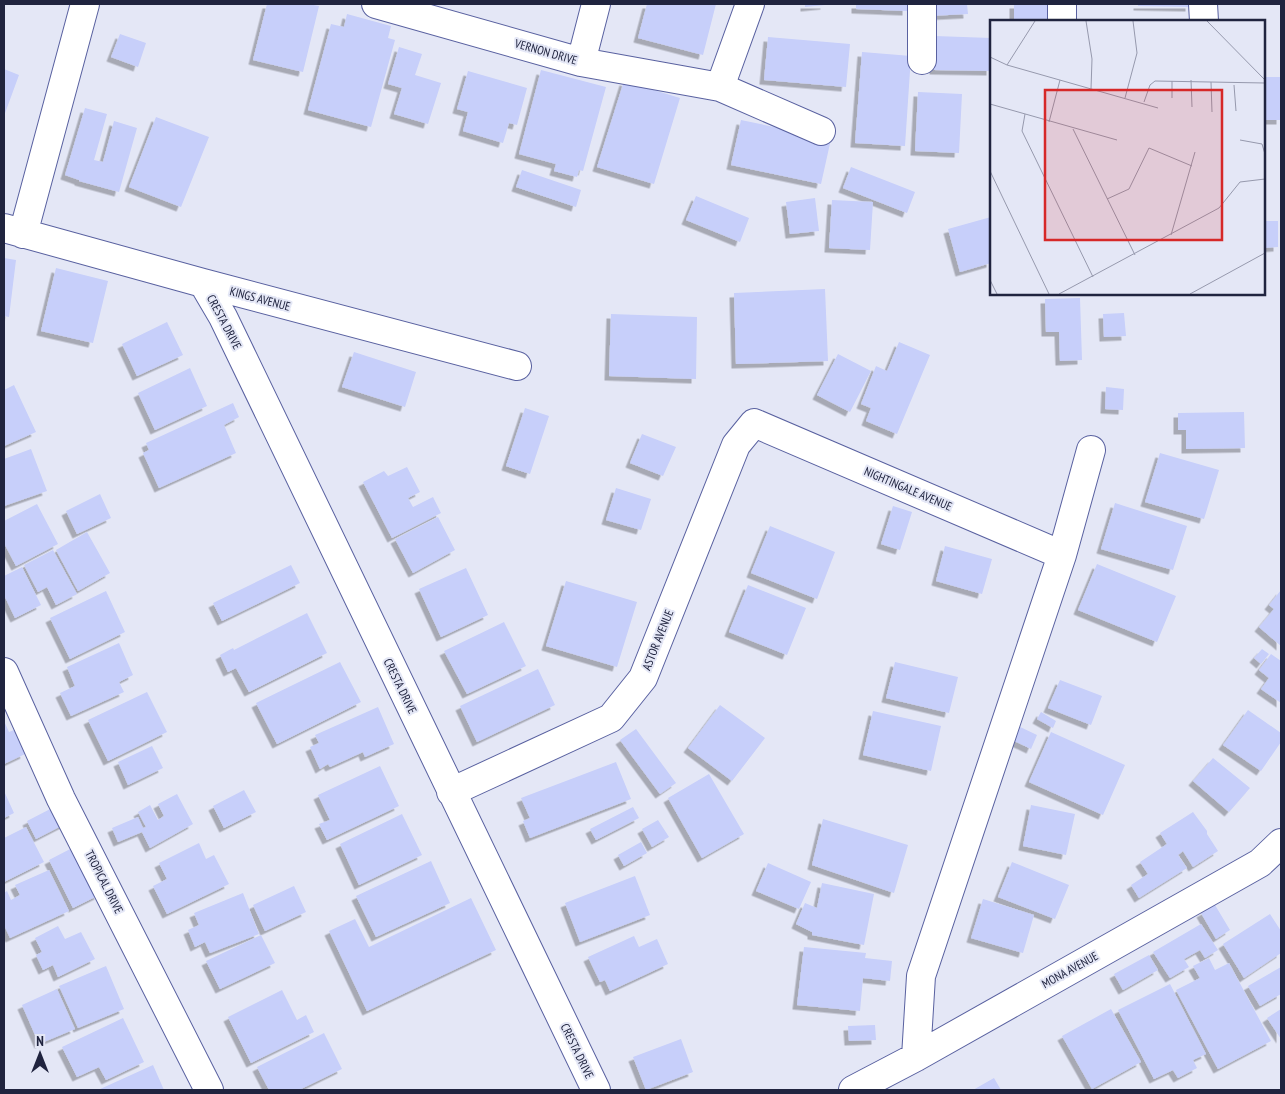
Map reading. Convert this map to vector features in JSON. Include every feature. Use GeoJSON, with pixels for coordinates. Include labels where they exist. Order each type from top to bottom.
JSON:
{"type":"FeatureCollection","features":[{"type":"Feature","properties":{"kind":"street"},"geometry":{"type":"LineString","coordinates":[[13,231],[85,4]]}},
{"type":"Feature","properties":{"kind":"street","name":"VERNON DRIVE"},"geometry":{"type":"LineString","coordinates":[[376,4],[581,62],[720,87],[821,131]]}},
{"type":"Feature","properties":{"kind":"street"},"geometry":{"type":"LineString","coordinates":[[581,62],[596,4]]}},
{"type":"Feature","properties":{"kind":"street"},"geometry":{"type":"LineString","coordinates":[[720,87],[750,4]]}},
{"type":"Feature","properties":{"kind":"street"},"geometry":{"type":"LineString","coordinates":[[922,4],[922,60]]}},
{"type":"Feature","properties":{"kind":"street"},"geometry":{"type":"LineString","coordinates":[[1062,4],[1062,20]]}},
{"type":"Feature","properties":{"kind":"street"},"geometry":{"type":"LineString","coordinates":[[1204,4],[1204,20]]}},
{"type":"Feature","properties":{"kind":"street","name":"KINGS AVENUE"},"geometry":{"type":"LineString","coordinates":[[13,231],[202,284],[517,366]]}},
{"type":"Feature","properties":{"kind":"street","name":"CRESTA DRIVE"},"geometry":{"type":"LineString","coordinates":[[202,284],[223,317],[596,1090]]}},
{"type":"Feature","properties":{"kind":"street","name":"ASTOR AVENUE"},"geometry":{"type":"LineString","coordinates":[[451,792],[611,718],[643,678],[736,445],[754,423]]}},
{"type":"Feature","properties":{"kind":"street","name":"NIGHTINGALE AVENUE"},"geometry":{"type":"LineString","coordinates":[[754,423],[1062,555]]}},
{"type":"Feature","properties":{"kind":"street"},"geometry":{"type":"LineString","coordinates":[[916,1057],[920,976],[1062,555],[1091,450]]}},
{"type":"Feature","properties":{"kind":"street","name":"TROPICAL DRIVE"},"geometry":{"type":"LineString","coordinates":[[4,672],[62,799],[209,1090]]}},
{"type":"Feature","properties":{"kind":"street","name":"MONA AVENUE"},"geometry":{"type":"LineString","coordinates":[[853,1090],[916,1057],[1260,863],[1281,843]]}},
{"type":"Feature","properties":{"kind":"building"},"geometry":{"type":"Polygon","coordinates":[[[267,4],[308,4],[319,6],[303,72],[253,60],[267,4]]]}},
{"type":"Feature","properties":{"kind":"building"},"geometry":{"type":"Polygon","coordinates":[[[647,4],[716,4],[703,55],[638,38],[647,4]]]}},
{"type":"Feature","properties":{"kind":"building"},"geometry":{"type":"Polygon","coordinates":[[[805,4],[825,4],[825,5],[805,7],[805,4]]]}},
{"type":"Feature","properties":{"kind":"building"},"geometry":{"type":"Polygon","coordinates":[[[856,4],[907,4],[907,11],[856,9],[856,4]]]}},
{"type":"Feature","properties":{"kind":"building"},"geometry":{"type":"Polygon","coordinates":[[[928,4],[967,4],[968,14],[929,16],[928,4]]]}},
{"type":"Feature","properties":{"kind":"building"},"geometry":{"type":"Polygon","coordinates":[[[1014,4],[1059,4],[1059,20],[1014,20],[1014,4]]]}},
{"type":"Feature","properties":{"kind":"building"},"geometry":{"type":"Polygon","coordinates":[[[1138,4],[1190,4],[1190,7],[1138,6],[1138,4]]]}},
{"type":"Feature","properties":{"kind":"building"},"geometry":{"type":"Polygon","coordinates":[[[347,14],[391,26],[388,38],[395,40],[371,127],[308,110],[331,24],[344,27],[347,14]]]}},
{"type":"Feature","properties":{"kind":"building"},"geometry":{"type":"Polygon","coordinates":[[[1122,19],[1157,19],[1157,20],[1122,19]]]}},
{"type":"Feature","properties":{"kind":"building"},"geometry":{"type":"Polygon","coordinates":[[[120,34],[146,43],[138,67],[111,57],[120,34]]]}},
{"type":"Feature","properties":{"kind":"building"},"geometry":{"type":"Polygon","coordinates":[[[935,36],[990,38],[990,71],[934,70],[935,36]]]}},
{"type":"Feature","properties":{"kind":"building"},"geometry":{"type":"Polygon","coordinates":[[[768,37],[850,44],[846,87],[764,80],[768,37]]]}},
{"type":"Feature","properties":{"kind":"building"},"geometry":{"type":"Polygon","coordinates":[[[399,47],[422,54],[415,75],[441,83],[428,124],[394,114],[402,88],[388,84],[399,47]]]}},
{"type":"Feature","properties":{"kind":"building"},"geometry":{"type":"Polygon","coordinates":[[[862,52],[911,56],[905,146],[855,143],[862,52]]]}},
{"type":"Feature","properties":{"kind":"building"},"geometry":{"type":"Polygon","coordinates":[[[4,69],[19,75],[4,116],[4,69]]]}},
{"type":"Feature","properties":{"kind":"building"},"geometry":{"type":"Polygon","coordinates":[[[541,70],[606,87],[583,171],[579,170],[577,177],[554,171],[556,164],[519,154],[541,70]]]}},
{"type":"Feature","properties":{"kind":"building"},"geometry":{"type":"Polygon","coordinates":[[[468,71],[527,88],[517,125],[509,123],[503,143],[463,131],[468,112],[457,109],[468,71]]]}},
{"type":"Feature","properties":{"kind":"building"},"geometry":{"type":"Polygon","coordinates":[[[1265,77],[1281,77],[1281,120],[1265,120],[1265,77]]]}},
{"type":"Feature","properties":{"kind":"building"},"geometry":{"type":"Polygon","coordinates":[[[624,81],[680,98],[654,184],[597,167],[624,81]]]}},
{"type":"Feature","properties":{"kind":"building"},"geometry":{"type":"Polygon","coordinates":[[[918,92],[962,94],[959,153],[915,151],[918,92]]]}},
{"type":"Feature","properties":{"kind":"building"},"geometry":{"type":"Polygon","coordinates":[[[85,108],[107,114],[94,160],[103,162],[114,121],[137,128],[119,192],[79,181],[65,175],[85,108]]]}},
{"type":"Feature","properties":{"kind":"building"},"geometry":{"type":"Polygon","coordinates":[[[156,117],[209,137],[181,207],[129,187],[156,117]]]}},
{"type":"Feature","properties":{"kind":"building"},"geometry":{"type":"Polygon","coordinates":[[[741,120],[831,139],[821,184],[731,165],[741,120]]]}},
{"type":"Feature","properties":{"kind":"building"},"geometry":{"type":"Polygon","coordinates":[[[851,167],[915,192],[907,213],[843,188],[851,167]]]}},
{"type":"Feature","properties":{"kind":"building"},"geometry":{"type":"Polygon","coordinates":[[[522,170],[581,190],[576,207],[516,187],[522,170]]]}},
{"type":"Feature","properties":{"kind":"building"},"geometry":{"type":"Polygon","coordinates":[[[696,196],[749,218],[740,242],[686,220],[696,196]]]}},
{"type":"Feature","properties":{"kind":"building"},"geometry":{"type":"Polygon","coordinates":[[[815,198],[819,231],[790,234],[786,202],[815,198]]]}},
{"type":"Feature","properties":{"kind":"building"},"geometry":{"type":"Polygon","coordinates":[[[832,200],[873,202],[870,250],[829,248],[832,200]]]}},
{"type":"Feature","properties":{"kind":"building"},"geometry":{"type":"Polygon","coordinates":[[[990,217],[990,263],[960,272],[948,229],[990,217]]]}},
{"type":"Feature","properties":{"kind":"building"},"geometry":{"type":"Polygon","coordinates":[[[1265,221],[1278,221],[1278,247],[1265,248],[1265,221]]]}},
{"type":"Feature","properties":{"kind":"building"},"geometry":{"type":"Polygon","coordinates":[[[4,258],[16,260],[9,317],[4,316],[4,258]]]}},
{"type":"Feature","properties":{"kind":"building"},"geometry":{"type":"Polygon","coordinates":[[[56,268],[108,281],[93,343],[41,331],[56,268]]]}},
{"type":"Feature","properties":{"kind":"building"},"geometry":{"type":"Polygon","coordinates":[[[825,289],[828,361],[736,364],[734,293],[825,289]]]}},
{"type":"Feature","properties":{"kind":"building"},"geometry":{"type":"Polygon","coordinates":[[[1080,298],[1082,360],[1060,361],[1059,332],[1046,332],[1045,299],[1080,298]]]}},
{"type":"Feature","properties":{"kind":"building"},"geometry":{"type":"Polygon","coordinates":[[[1124,313],[1126,336],[1104,337],[1103,314],[1124,313]]]}},
{"type":"Feature","properties":{"kind":"building"},"geometry":{"type":"Polygon","coordinates":[[[611,314],[697,317],[696,379],[609,376],[611,314]]]}},
{"type":"Feature","properties":{"kind":"building"},"geometry":{"type":"Polygon","coordinates":[[[167,322],[183,355],[137,376],[122,344],[167,322]]]}},
{"type":"Feature","properties":{"kind":"building"},"geometry":{"type":"Polygon","coordinates":[[[899,342],[930,355],[897,434],[866,421],[871,408],[861,404],[876,366],[887,371],[899,342]]]}},
{"type":"Feature","properties":{"kind":"building"},"geometry":{"type":"Polygon","coordinates":[[[354,352],[416,372],[405,407],[342,387],[354,352]]]}},
{"type":"Feature","properties":{"kind":"building"},"geometry":{"type":"Polygon","coordinates":[[[838,354],[871,371],[850,412],[817,395],[838,354]]]}},
{"type":"Feature","properties":{"kind":"building"},"geometry":{"type":"Polygon","coordinates":[[[190,368],[207,406],[155,430],[138,393],[190,368]]]}},
{"type":"Feature","properties":{"kind":"building"},"geometry":{"type":"Polygon","coordinates":[[[14,385],[36,432],[4,446],[4,390],[14,385]]]}},
{"type":"Feature","properties":{"kind":"building"},"geometry":{"type":"Polygon","coordinates":[[[1106,387],[1124,389],[1123,410],[1105,409],[1106,387]]]}},
{"type":"Feature","properties":{"kind":"building"},"geometry":{"type":"Polygon","coordinates":[[[233,403],[239,417],[224,425],[236,453],[159,488],[143,453],[149,450],[146,443],[233,403]]]}},
{"type":"Feature","properties":{"kind":"building"},"geometry":{"type":"Polygon","coordinates":[[[525,408],[549,416],[530,474],[506,466],[525,408]]]}},
{"type":"Feature","properties":{"kind":"building"},"geometry":{"type":"Polygon","coordinates":[[[1244,412],[1245,448],[1186,449],[1186,430],[1178,430],[1178,413],[1244,412]]]}},
{"type":"Feature","properties":{"kind":"building"},"geometry":{"type":"Polygon","coordinates":[[[642,434],[676,447],[663,476],[630,463],[642,434]]]}},
{"type":"Feature","properties":{"kind":"building"},"geometry":{"type":"Polygon","coordinates":[[[31,449],[47,491],[4,506],[4,459],[31,449]]]}},
{"type":"Feature","properties":{"kind":"building"},"geometry":{"type":"Polygon","coordinates":[[[1160,453],[1219,470],[1204,519],[1145,502],[1160,453]]]}},
{"type":"Feature","properties":{"kind":"building"},"geometry":{"type":"Polygon","coordinates":[[[407,467],[420,492],[408,498],[413,507],[433,497],[441,513],[392,538],[363,482],[384,471],[388,476],[407,467]]]}},
{"type":"Feature","properties":{"kind":"building"},"geometry":{"type":"Polygon","coordinates":[[[616,488],[651,499],[641,530],[606,520],[616,488]]]}},
{"type":"Feature","properties":{"kind":"building"},"geometry":{"type":"Polygon","coordinates":[[[100,494],[111,518],[77,534],[66,511],[100,494]]]}},
{"type":"Feature","properties":{"kind":"building"},"geometry":{"type":"Polygon","coordinates":[[[1115,503],[1187,526],[1173,570],[1101,549],[1115,503]]]}},
{"type":"Feature","properties":{"kind":"building"},"geometry":{"type":"Polygon","coordinates":[[[37,504],[58,544],[16,566],[4,543],[4,521],[37,504]]]}},
{"type":"Feature","properties":{"kind":"building"},"geometry":{"type":"Polygon","coordinates":[[[893,506],[912,512],[900,550],[881,544],[893,506]]]}},
{"type":"Feature","properties":{"kind":"building"},"geometry":{"type":"Polygon","coordinates":[[[438,517],[455,550],[413,573],[395,539],[438,517]]]}},
{"type":"Feature","properties":{"kind":"building"},"geometry":{"type":"Polygon","coordinates":[[[770,526],[835,552],[817,599],[751,573],[770,526]]]}},
{"type":"Feature","properties":{"kind":"building"},"geometry":{"type":"Polygon","coordinates":[[[87,532],[110,573],[78,591],[56,550],[87,532]]]}},
{"type":"Feature","properties":{"kind":"building"},"geometry":{"type":"Polygon","coordinates":[[[945,546],[992,559],[982,594],[936,581],[945,546]]]}},
{"type":"Feature","properties":{"kind":"building"},"geometry":{"type":"Polygon","coordinates":[[[53,550],[77,594],[56,605],[47,587],[38,592],[24,565],[53,550]]]}},
{"type":"Feature","properties":{"kind":"building"},"geometry":{"type":"Polygon","coordinates":[[[1097,564],[1176,596],[1157,642],[1078,610],[1097,564]]]}},
{"type":"Feature","properties":{"kind":"building"},"geometry":{"type":"Polygon","coordinates":[[[291,565],[300,583],[222,621],[213,603],[291,565]]]}},
{"type":"Feature","properties":{"kind":"building"},"geometry":{"type":"Polygon","coordinates":[[[22,567],[41,605],[15,618],[4,595],[4,576],[22,567]]]}},
{"type":"Feature","properties":{"kind":"building"},"geometry":{"type":"Polygon","coordinates":[[[466,568],[488,615],[441,637],[419,589],[466,568]]]}},
{"type":"Feature","properties":{"kind":"building"},"geometry":{"type":"Polygon","coordinates":[[[566,581],[637,602],[617,667],[546,646],[566,581]]]}},
{"type":"Feature","properties":{"kind":"building"},"geometry":{"type":"Polygon","coordinates":[[[748,585],[806,608],[787,655],[729,632],[748,585]]]}},
{"type":"Feature","properties":{"kind":"building"},"geometry":{"type":"Polygon","coordinates":[[[1281,590],[1281,646],[1259,627],[1274,609],[1269,605],[1281,590]]]}},
{"type":"Feature","properties":{"kind":"building"},"geometry":{"type":"Polygon","coordinates":[[[106,591],[125,632],[70,659],[50,618],[106,591]]]}},
{"type":"Feature","properties":{"kind":"building"},"geometry":{"type":"Polygon","coordinates":[[[307,613],[327,653],[249,692],[236,668],[228,672],[220,655],[233,648],[234,650],[307,613]]]}},
{"type":"Feature","properties":{"kind":"building"},"geometry":{"type":"Polygon","coordinates":[[[504,622],[526,666],[467,694],[444,651],[504,622]]]}},
{"type":"Feature","properties":{"kind":"building"},"geometry":{"type":"Polygon","coordinates":[[[119,643],[133,675],[119,682],[124,692],[71,716],[60,693],[75,686],[67,667],[119,643]]]}},
{"type":"Feature","properties":{"kind":"building"},"geometry":{"type":"Polygon","coordinates":[[[1262,649],[1269,654],[1261,664],[1254,658],[1262,649]]]}},
{"type":"Feature","properties":{"kind":"building"},"geometry":{"type":"Polygon","coordinates":[[[1271,654],[1281,661],[1281,703],[1261,689],[1269,678],[1259,670],[1271,654]]]}},
{"type":"Feature","properties":{"kind":"building"},"geometry":{"type":"Polygon","coordinates":[[[340,662],[361,702],[277,744],[256,703],[340,662]]]}},
{"type":"Feature","properties":{"kind":"building"},"geometry":{"type":"Polygon","coordinates":[[[895,662],[958,677],[949,713],[886,698],[895,662]]]}},
{"type":"Feature","properties":{"kind":"building"},"geometry":{"type":"Polygon","coordinates":[[[538,669],[555,705],[477,742],[460,706],[538,669]]]}},
{"type":"Feature","properties":{"kind":"building"},"geometry":{"type":"Polygon","coordinates":[[[1060,680],[1102,696],[1091,725],[1048,708],[1060,680]]]}},
{"type":"Feature","properties":{"kind":"building"},"geometry":{"type":"Polygon","coordinates":[[[147,692],[167,732],[108,761],[88,720],[147,692]]]}},
{"type":"Feature","properties":{"kind":"building"},"geometry":{"type":"Polygon","coordinates":[[[720,705],[765,738],[732,781],[688,748],[720,705]]]}},
{"type":"Feature","properties":{"kind":"building"},"geometry":{"type":"Polygon","coordinates":[[[378,707],[394,744],[365,757],[363,752],[330,767],[328,764],[320,769],[310,747],[319,743],[315,735],[378,707]]]}},
{"type":"Feature","properties":{"kind":"building"},"geometry":{"type":"Polygon","coordinates":[[[1248,710],[1281,733],[1281,742],[1261,771],[1223,745],[1248,710]]]}},
{"type":"Feature","properties":{"kind":"building"},"geometry":{"type":"Polygon","coordinates":[[[873,711],[941,726],[931,771],[863,755],[873,711]]]}},
{"type":"Feature","properties":{"kind":"building"},"geometry":{"type":"Polygon","coordinates":[[[1041,712],[1056,721],[1053,728],[1037,719],[1041,712]]]}},
{"type":"Feature","properties":{"kind":"building"},"geometry":{"type":"Polygon","coordinates":[[[4,721],[9,732],[14,730],[25,754],[4,764],[4,721]]]}},
{"type":"Feature","properties":{"kind":"building"},"geometry":{"type":"Polygon","coordinates":[[[1016,725],[1037,735],[1031,749],[1010,739],[1016,725]]]}},
{"type":"Feature","properties":{"kind":"building"},"geometry":{"type":"Polygon","coordinates":[[[636,729],[676,783],[660,794],[620,740],[636,729]]]}},
{"type":"Feature","properties":{"kind":"building"},"geometry":{"type":"Polygon","coordinates":[[[1051,732],[1125,765],[1103,815],[1029,782],[1051,732]]]}},
{"type":"Feature","properties":{"kind":"building"},"geometry":{"type":"Polygon","coordinates":[[[152,746],[163,768],[128,785],[118,762],[152,746]]]}},
{"type":"Feature","properties":{"kind":"building"},"geometry":{"type":"Polygon","coordinates":[[[1213,758],[1250,788],[1229,812],[1193,781],[1213,758]]]}},
{"type":"Feature","properties":{"kind":"building"},"geometry":{"type":"Polygon","coordinates":[[[616,762],[631,799],[530,838],[523,821],[530,818],[521,798],[616,762]]]}},
{"type":"Feature","properties":{"kind":"building"},"geometry":{"type":"Polygon","coordinates":[[[380,766],[399,806],[327,840],[319,824],[330,820],[318,795],[380,766]]]}},
{"type":"Feature","properties":{"kind":"building"},"geometry":{"type":"Polygon","coordinates":[[[709,774],[744,834],[702,858],[668,798],[709,774]]]}},
{"type":"Feature","properties":{"kind":"building"},"geometry":{"type":"Polygon","coordinates":[[[244,790],[256,812],[224,828],[213,806],[244,790]]]}},
{"type":"Feature","properties":{"kind":"building"},"geometry":{"type":"Polygon","coordinates":[[[4,791],[14,813],[4,818],[4,791]]]}},
{"type":"Feature","properties":{"kind":"building"},"geometry":{"type":"Polygon","coordinates":[[[177,794],[193,824],[150,848],[142,832],[118,842],[112,828],[138,817],[143,828],[146,827],[138,812],[150,805],[158,820],[164,816],[158,804],[177,794]]]}},
{"type":"Feature","properties":{"kind":"building"},"geometry":{"type":"Polygon","coordinates":[[[1031,805],[1075,814],[1066,855],[1023,846],[1031,805]]]}},
{"type":"Feature","properties":{"kind":"building"},"geometry":{"type":"Polygon","coordinates":[[[56,806],[65,824],[36,839],[27,821],[56,806]]]}},
{"type":"Feature","properties":{"kind":"building"},"geometry":{"type":"Polygon","coordinates":[[[633,807],[639,818],[596,840],[590,829],[633,807]]]}},
{"type":"Feature","properties":{"kind":"building"},"geometry":{"type":"Polygon","coordinates":[[[1193,812],[1207,831],[1218,851],[1193,867],[1183,851],[1178,855],[1187,868],[1139,898],[1131,885],[1148,874],[1140,862],[1167,844],[1160,833],[1193,812]]]}},
{"type":"Feature","properties":{"kind":"building"},"geometry":{"type":"Polygon","coordinates":[[[402,814],[422,855],[359,885],[340,844],[402,814]]]}},
{"type":"Feature","properties":{"kind":"building"},"geometry":{"type":"Polygon","coordinates":[[[823,819],[908,845],[894,893],[812,865],[823,819]]]}},
{"type":"Feature","properties":{"kind":"building"},"geometry":{"type":"Polygon","coordinates":[[[658,820],[669,837],[652,847],[642,829],[658,820]]]}},
{"type":"Feature","properties":{"kind":"building"},"geometry":{"type":"Polygon","coordinates":[[[26,827],[44,862],[4,882],[4,838],[26,827]]]}},
{"type":"Feature","properties":{"kind":"building"},"geometry":{"type":"Polygon","coordinates":[[[641,842],[647,853],[624,866],[618,855],[641,842]]]}},
{"type":"Feature","properties":{"kind":"building"},"geometry":{"type":"Polygon","coordinates":[[[199,843],[206,859],[214,855],[229,884],[167,914],[153,886],[167,879],[159,863],[199,843]]]}},
{"type":"Feature","properties":{"kind":"building"},"geometry":{"type":"Polygon","coordinates":[[[74,847],[99,895],[73,908],[49,860],[74,847]]]}},
{"type":"Feature","properties":{"kind":"building"},"geometry":{"type":"Polygon","coordinates":[[[431,861],[450,903],[376,937],[356,896],[431,861]]]}},
{"type":"Feature","properties":{"kind":"building"},"geometry":{"type":"Polygon","coordinates":[[[1012,862],[1069,885],[1055,919],[998,897],[1012,862]]]}},
{"type":"Feature","properties":{"kind":"building"},"geometry":{"type":"Polygon","coordinates":[[[768,863],[811,882],[799,909],[756,891],[768,863]]]}},
{"type":"Feature","properties":{"kind":"building"},"geometry":{"type":"Polygon","coordinates":[[[49,870],[69,911],[10,938],[4,925],[4,893],[7,891],[11,900],[20,895],[15,885],[49,870]]]}},
{"type":"Feature","properties":{"kind":"building"},"geometry":{"type":"Polygon","coordinates":[[[635,876],[650,915],[580,942],[565,903],[635,876]]]}},
{"type":"Feature","properties":{"kind":"building"},"geometry":{"type":"Polygon","coordinates":[[[822,883],[874,894],[864,945],[812,935],[812,932],[796,924],[805,903],[817,908],[822,883]]]}},
{"type":"Feature","properties":{"kind":"building"},"geometry":{"type":"Polygon","coordinates":[[[294,886],[306,912],[265,931],[253,905],[294,886]]]}},
{"type":"Feature","properties":{"kind":"building"},"geometry":{"type":"Polygon","coordinates":[[[243,893],[259,934],[210,953],[205,942],[195,947],[188,930],[199,925],[194,913],[243,893]]]}},
{"type":"Feature","properties":{"kind":"building"},"geometry":{"type":"Polygon","coordinates":[[[471,898],[496,950],[367,1011],[329,931],[355,919],[369,947],[471,898]]]}},
{"type":"Feature","properties":{"kind":"building"},"geometry":{"type":"Polygon","coordinates":[[[983,899],[1034,915],[1023,953],[971,938],[983,899]]]}},
{"type":"Feature","properties":{"kind":"building"},"geometry":{"type":"Polygon","coordinates":[[[1215,905],[1230,930],[1216,939],[1201,913],[1215,905]]]}},
{"type":"Feature","properties":{"kind":"building"},"geometry":{"type":"Polygon","coordinates":[[[1270,914],[1281,931],[1281,953],[1244,978],[1223,944],[1270,914]]]}},
{"type":"Feature","properties":{"kind":"building"},"geometry":{"type":"Polygon","coordinates":[[[1201,924],[1218,950],[1205,958],[1200,950],[1184,959],[1189,967],[1170,978],[1153,952],[1201,924]]]}},
{"type":"Feature","properties":{"kind":"building"},"geometry":{"type":"Polygon","coordinates":[[[58,926],[65,939],[81,932],[95,959],[58,977],[53,965],[43,970],[36,955],[42,952],[35,938],[58,926]]]}},
{"type":"Feature","properties":{"kind":"building"},"geometry":{"type":"Polygon","coordinates":[[[261,935],[275,963],[220,989],[206,961],[261,935]]]}},
{"type":"Feature","properties":{"kind":"building"},"geometry":{"type":"Polygon","coordinates":[[[634,936],[639,947],[657,939],[668,964],[610,991],[605,980],[600,982],[588,957],[634,936]]]}},
{"type":"Feature","properties":{"kind":"building"},"geometry":{"type":"Polygon","coordinates":[[[804,947],[866,953],[865,958],[892,961],[890,981],[863,978],[860,1011],[797,1005],[804,947]]]}},
{"type":"Feature","properties":{"kind":"building"},"geometry":{"type":"Polygon","coordinates":[[[1149,955],[1158,970],[1123,990],[1114,974],[1149,955]]]}},
{"type":"Feature","properties":{"kind":"building"},"geometry":{"type":"Polygon","coordinates":[[[1209,958],[1215,970],[1229,963],[1271,1041],[1218,1069],[1176,990],[1200,978],[1193,966],[1209,958]]]}},
{"type":"Feature","properties":{"kind":"building"},"geometry":{"type":"Polygon","coordinates":[[[106,966],[124,1009],[78,1028],[59,986],[106,966]]]}},
{"type":"Feature","properties":{"kind":"building"},"geometry":{"type":"Polygon","coordinates":[[[1281,967],[1281,994],[1260,1006],[1248,986],[1281,967]]]}},
{"type":"Feature","properties":{"kind":"building"},"geometry":{"type":"Polygon","coordinates":[[[1170,984],[1206,1054],[1193,1060],[1197,1068],[1178,1078],[1173,1070],[1154,1079],[1118,1010],[1170,984]]]}},
{"type":"Feature","properties":{"kind":"building"},"geometry":{"type":"Polygon","coordinates":[[[57,989],[75,1029],[39,1044],[22,1005],[57,989]]]}},
{"type":"Feature","properties":{"kind":"building"},"geometry":{"type":"Polygon","coordinates":[[[282,990],[297,1020],[306,1015],[314,1032],[251,1063],[228,1017],[282,990]]]}},
{"type":"Feature","properties":{"kind":"building"},"geometry":{"type":"Polygon","coordinates":[[[1111,1009],[1141,1062],[1092,1089],[1062,1036],[1111,1009]]]}},
{"type":"Feature","properties":{"kind":"building"},"geometry":{"type":"Polygon","coordinates":[[[1281,1009],[1281,1039],[1267,1018],[1281,1009]]]}},
{"type":"Feature","properties":{"kind":"building"},"geometry":{"type":"Polygon","coordinates":[[[123,1018],[144,1062],[106,1080],[99,1067],[77,1077],[62,1047],[123,1018]]]}},
{"type":"Feature","properties":{"kind":"building"},"geometry":{"type":"Polygon","coordinates":[[[875,1025],[876,1040],[849,1041],[848,1026],[875,1025]]]}},
{"type":"Feature","properties":{"kind":"building"},"geometry":{"type":"Polygon","coordinates":[[[324,1033],[342,1069],[299,1090],[269,1090],[257,1067],[324,1033]]]}},
{"type":"Feature","properties":{"kind":"building"},"geometry":{"type":"Polygon","coordinates":[[[681,1039],[693,1072],[646,1090],[633,1057],[681,1039]]]}},
{"type":"Feature","properties":{"kind":"building"},"geometry":{"type":"Polygon","coordinates":[[[153,1065],[164,1090],[98,1090],[153,1065]]]}},
{"type":"Feature","properties":{"kind":"building"},"geometry":{"type":"Polygon","coordinates":[[[994,1078],[1001,1090],[973,1090],[994,1078]]]}}]}
